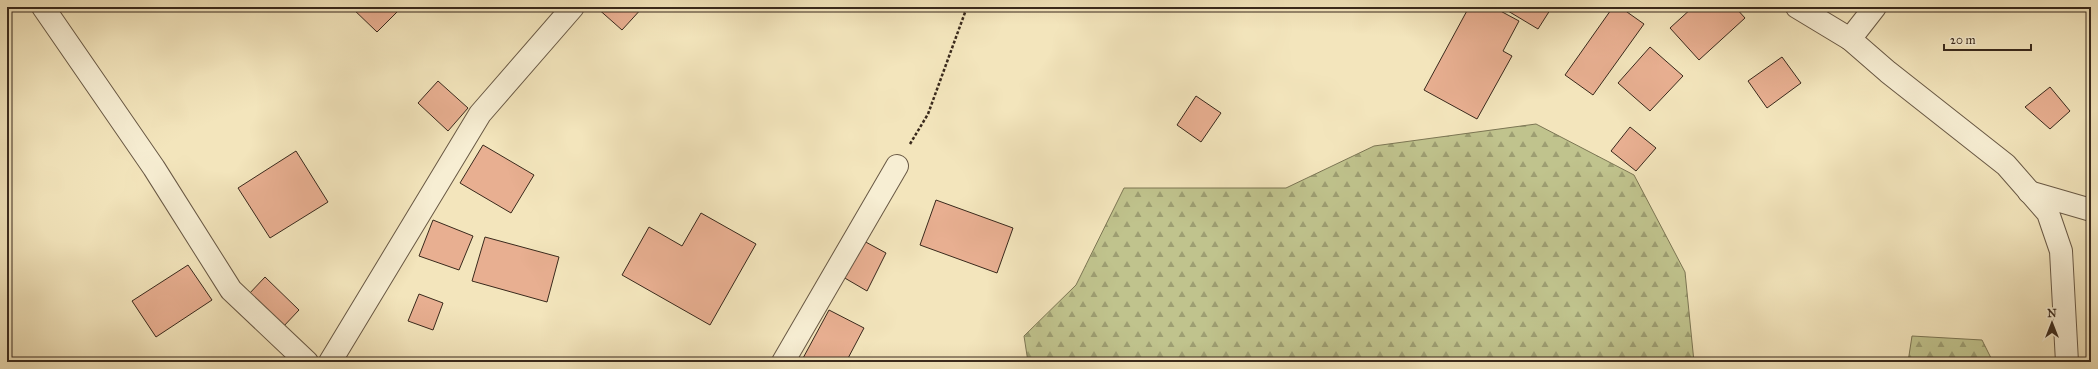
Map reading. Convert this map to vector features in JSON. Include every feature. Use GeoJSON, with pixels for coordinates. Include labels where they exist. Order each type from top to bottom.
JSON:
{"type":"FeatureCollection","features":[{"type":"Feature","properties":{"kind":"street"},"geometry":{"type":"LineString","coordinates":[[43,7],[154,168],[232,290],[307,362]]}},
{"type":"Feature","properties":{"kind":"street"},"geometry":{"type":"LineString","coordinates":[[330,362],[480,114],[573,7]]}},
{"type":"Feature","properties":{"kind":"street"},"geometry":{"type":"LineString","coordinates":[[1797,7],[1850,39],[1888,72],[2006,165],[2028,192],[2048,213],[2061,251],[2067,362]]}},
{"type":"Feature","properties":{"kind":"street"},"geometry":{"type":"LineString","coordinates":[[1850,39],[1875,7]]}},
{"type":"Feature","properties":{"kind":"street"},"geometry":{"type":"LineString","coordinates":[[783,362],[897,166]]}},
{"type":"Feature","properties":{"kind":"street"},"geometry":{"type":"LineString","coordinates":[[2028,192],[2091,210]]}},
{"type":"Feature","properties":{"kind":"path"},"geometry":{"type":"LineString","coordinates":[[897,166],[928,114],[967,7]]}},
{"type":"Feature","properties":{"kind":"green space"},"geometry":{"type":"Polygon","coordinates":[[[1536,124],[1634,175],[1685,272],[1694,362],[1028,362],[1024,336],[1076,285],[1124,188],[1286,188],[1374,146],[1536,124]]]}},
{"type":"Feature","properties":{"kind":"green space"},"geometry":{"type":"Polygon","coordinates":[[[1912,336],[1982,340],[1993,362],[1908,362],[1912,336]]]}},
{"type":"Feature","properties":{"kind":"building"},"geometry":{"type":"Polygon","coordinates":[[[351,7],[402,7],[377,32],[351,7]]]}},
{"type":"Feature","properties":{"kind":"building"},"geometry":{"type":"Polygon","coordinates":[[[596,7],[643,7],[622,30],[596,7]]]}},
{"type":"Feature","properties":{"kind":"building"},"geometry":{"type":"Polygon","coordinates":[[[1469,7],[1493,7],[1519,21],[1503,51],[1512,56],[1477,119],[1424,90],[1469,7]]]}},
{"type":"Feature","properties":{"kind":"building"},"geometry":{"type":"Polygon","coordinates":[[[1511,7],[1552,7],[1538,29],[1508,11],[1511,7]]]}},
{"type":"Feature","properties":{"kind":"building"},"geometry":{"type":"Polygon","coordinates":[[[1613,7],[1620,7],[1644,24],[1593,95],[1565,75],[1613,7]]]}},
{"type":"Feature","properties":{"kind":"building"},"geometry":{"type":"Polygon","coordinates":[[[1693,7],[1735,7],[1745,18],[1699,60],[1670,28],[1693,7]]]}},
{"type":"Feature","properties":{"kind":"building"},"geometry":{"type":"Polygon","coordinates":[[[1650,47],[1683,76],[1650,111],[1618,83],[1650,47]]]}},
{"type":"Feature","properties":{"kind":"building"},"geometry":{"type":"Polygon","coordinates":[[[1782,57],[1801,83],[1767,108],[1748,81],[1782,57]]]}},
{"type":"Feature","properties":{"kind":"building"},"geometry":{"type":"Polygon","coordinates":[[[438,81],[468,108],[448,131],[418,103],[438,81]]]}},
{"type":"Feature","properties":{"kind":"building"},"geometry":{"type":"Polygon","coordinates":[[[2050,87],[2070,111],[2050,129],[2025,107],[2050,87]]]}},
{"type":"Feature","properties":{"kind":"building"},"geometry":{"type":"Polygon","coordinates":[[[1196,96],[1221,113],[1201,142],[1177,125],[1196,96]]]}},
{"type":"Feature","properties":{"kind":"building"},"geometry":{"type":"Polygon","coordinates":[[[1630,127],[1656,148],[1636,171],[1611,151],[1630,127]]]}},
{"type":"Feature","properties":{"kind":"building"},"geometry":{"type":"Polygon","coordinates":[[[483,145],[534,175],[511,213],[460,183],[483,145]]]}},
{"type":"Feature","properties":{"kind":"building"},"geometry":{"type":"Polygon","coordinates":[[[296,151],[328,202],[270,238],[238,188],[296,151]]]}},
{"type":"Feature","properties":{"kind":"building"},"geometry":{"type":"Polygon","coordinates":[[[936,200],[1013,228],[997,273],[920,245],[936,200]]]}},
{"type":"Feature","properties":{"kind":"building"},"geometry":{"type":"Polygon","coordinates":[[[701,213],[756,244],[710,325],[622,275],[649,227],[682,246],[701,213]]]}},
{"type":"Feature","properties":{"kind":"building"},"geometry":{"type":"Polygon","coordinates":[[[433,220],[473,236],[459,270],[419,256],[433,220]]]}},
{"type":"Feature","properties":{"kind":"building"},"geometry":{"type":"Polygon","coordinates":[[[485,237],[559,257],[547,302],[472,281],[485,237]]]}},
{"type":"Feature","properties":{"kind":"building"},"geometry":{"type":"Polygon","coordinates":[[[862,240],[886,253],[867,291],[843,277],[862,240]]]}},
{"type":"Feature","properties":{"kind":"building"},"geometry":{"type":"Polygon","coordinates":[[[188,265],[212,300],[156,337],[132,301],[188,265]]]}},
{"type":"Feature","properties":{"kind":"building"},"geometry":{"type":"Polygon","coordinates":[[[265,277],[299,310],[282,328],[248,295],[265,277]]]}},
{"type":"Feature","properties":{"kind":"building"},"geometry":{"type":"Polygon","coordinates":[[[419,294],[443,303],[433,330],[408,321],[419,294]]]}},
{"type":"Feature","properties":{"kind":"building"},"geometry":{"type":"Polygon","coordinates":[[[829,310],[864,328],[846,362],[807,362],[802,360],[829,310]]]}}]}
